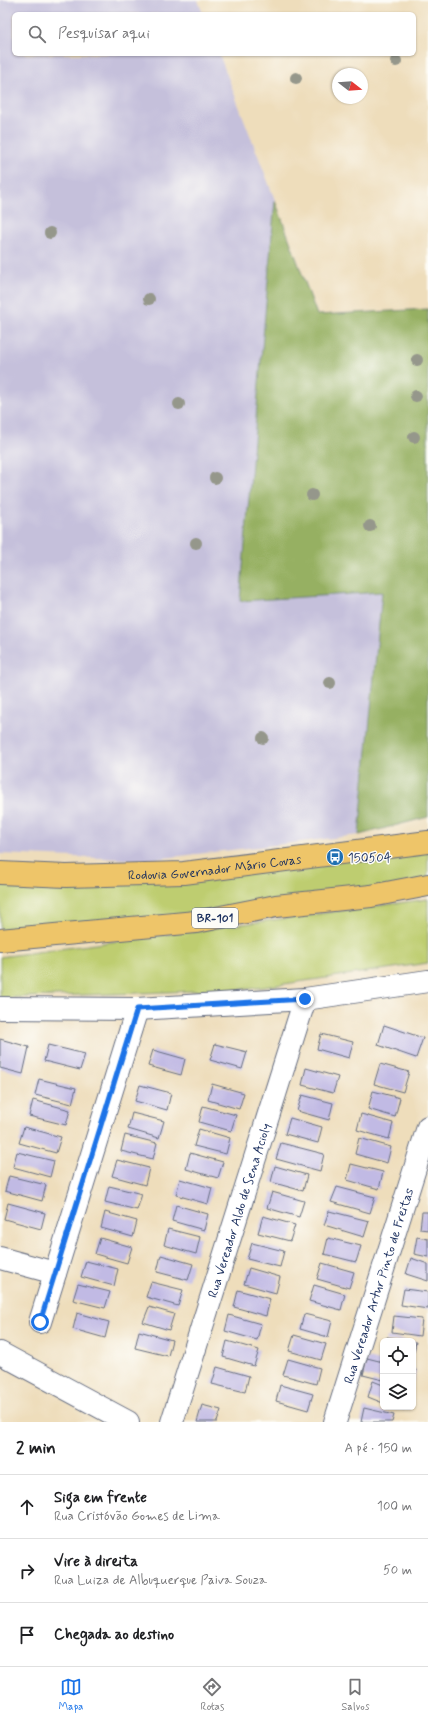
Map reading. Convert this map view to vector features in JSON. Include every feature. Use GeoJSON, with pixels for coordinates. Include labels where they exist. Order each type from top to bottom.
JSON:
{"type":"FeatureCollection","features":[{"type":"Feature","properties":{"kind":"highway","name":"Rodovia Governador Mário Covas"},"geometry":{"type":"LineString","coordinates":[[0,873],[66,876],[184,873],[428,842]]}},
{"type":"Feature","properties":{"kind":"highway","name":"BR-101"},"geometry":{"type":"LineString","coordinates":[[0,940],[196,922],[276,906],[371,896],[428,885]]}},
{"type":"Feature","properties":{"kind":"street"},"geometry":{"type":"LineString","coordinates":[[0,1008],[137,1009],[305,999],[428,981]]}},
{"type":"Feature","properties":{"kind":"street","name":"Rua Vereador Aldo de Sena Acioly"},"geometry":{"type":"LineString","coordinates":[[172,1422],[305,999]]}},
{"type":"Feature","properties":{"kind":"street"},"geometry":{"type":"LineString","coordinates":[[40,1322],[137,1009]]}},
{"type":"Feature","properties":{"kind":"street","name":"Rua Vereador Artur Pinto de Freitas"},"geometry":{"type":"LineString","coordinates":[[335,1422],[428,1126]]}},
{"type":"Feature","properties":{"kind":"street"},"geometry":{"type":"LineString","coordinates":[[0,1258],[55,1273]]}},
{"type":"Feature","properties":{"kind":"street"},"geometry":{"type":"LineString","coordinates":[[0,1353],[128,1422]]}},
{"type":"Feature","properties":{"kind":"shaded area"},"geometry":{"type":"Polygon","coordinates":[[[0,0],[198,0],[202,12],[12,12],[12,56],[220,56],[275,200],[240,601],[382,591],[359,835],[147,860],[0,854],[0,0]]]}},
{"type":"Feature","properties":{"kind":"green space"},"geometry":{"type":"Polygon","coordinates":[[[275,200],[317,315],[428,309],[428,817],[359,835],[382,592],[240,601],[275,200]]]}},
{"type":"Feature","properties":{"kind":"green space"},"geometry":{"type":"Polygon","coordinates":[[[428,837],[428,881],[276,906],[0,933],[0,869],[173,873],[428,837]]]}},
{"type":"Feature","properties":{"kind":"green space"},"geometry":{"type":"Polygon","coordinates":[[[428,899],[428,963],[250,989],[0,998],[0,957],[428,899]]]}},
{"type":"Feature","properties":{"kind":"building"},"geometry":{"type":"Polygon","coordinates":[[[384,1025],[423,1038],[416,1058],[378,1045],[384,1025]]]}},
{"type":"Feature","properties":{"kind":"building"},"geometry":{"type":"Polygon","coordinates":[[[321,1034],[353,1042],[349,1058],[317,1049],[321,1034]]]}},
{"type":"Feature","properties":{"kind":"building"},"geometry":{"type":"Polygon","coordinates":[[[0,1039],[29,1047],[23,1074],[0,1068],[0,1039]]]}},
{"type":"Feature","properties":{"kind":"building"},"geometry":{"type":"Polygon","coordinates":[[[215,1044],[247,1052],[242,1069],[210,1060],[215,1044]]]}},
{"type":"Feature","properties":{"kind":"building"},"geometry":{"type":"Polygon","coordinates":[[[48,1045],[85,1054],[80,1070],[44,1061],[48,1045]]]}},
{"type":"Feature","properties":{"kind":"building"},"geometry":{"type":"Polygon","coordinates":[[[153,1050],[185,1059],[181,1075],[148,1066],[153,1050]]]}},
{"type":"Feature","properties":{"kind":"building"},"geometry":{"type":"Polygon","coordinates":[[[380,1064],[409,1072],[403,1092],[374,1084],[380,1064]]]}},
{"type":"Feature","properties":{"kind":"building"},"geometry":{"type":"Polygon","coordinates":[[[306,1068],[338,1077],[333,1093],[302,1085],[306,1068]]]}},
{"type":"Feature","properties":{"kind":"building"},"geometry":{"type":"Polygon","coordinates":[[[39,1079],[76,1088],[72,1104],[35,1095],[39,1079]]]}},
{"type":"Feature","properties":{"kind":"building"},"geometry":{"type":"Polygon","coordinates":[[[212,1084],[244,1093],[239,1109],[208,1100],[212,1084]]]}},
{"type":"Feature","properties":{"kind":"building"},"geometry":{"type":"Polygon","coordinates":[[[140,1085],[171,1093],[167,1110],[135,1101],[140,1085]]]}},
{"type":"Feature","properties":{"kind":"building"},"geometry":{"type":"Polygon","coordinates":[[[373,1091],[400,1098],[395,1117],[368,1109],[373,1091]]]}},
{"type":"Feature","properties":{"kind":"building"},"geometry":{"type":"Polygon","coordinates":[[[302,1095],[333,1103],[329,1120],[297,1111],[302,1095]]]}},
{"type":"Feature","properties":{"kind":"building"},"geometry":{"type":"Polygon","coordinates":[[[33,1100],[70,1110],[66,1125],[29,1116],[33,1100]]]}},
{"type":"Feature","properties":{"kind":"building"},"geometry":{"type":"Polygon","coordinates":[[[203,1106],[236,1115],[231,1131],[199,1122],[203,1106]]]}},
{"type":"Feature","properties":{"kind":"building"},"geometry":{"type":"Polygon","coordinates":[[[132,1113],[164,1121],[159,1138],[128,1129],[132,1113]]]}},
{"type":"Feature","properties":{"kind":"building"},"geometry":{"type":"Polygon","coordinates":[[[361,1114],[393,1123],[389,1139],[357,1130],[361,1114]]]}},
{"type":"Feature","properties":{"kind":"building"},"geometry":{"type":"Polygon","coordinates":[[[290,1118],[322,1127],[318,1143],[285,1134],[290,1118]]]}},
{"type":"Feature","properties":{"kind":"building"},"geometry":{"type":"Polygon","coordinates":[[[24,1127],[61,1137],[56,1153],[19,1143],[24,1127]]]}},
{"type":"Feature","properties":{"kind":"building"},"geometry":{"type":"Polygon","coordinates":[[[199,1129],[230,1138],[226,1154],[194,1146],[199,1129]]]}},
{"type":"Feature","properties":{"kind":"building"},"geometry":{"type":"Polygon","coordinates":[[[125,1135],[157,1143],[153,1159],[121,1151],[125,1135]]]}},
{"type":"Feature","properties":{"kind":"building"},"geometry":{"type":"Polygon","coordinates":[[[359,1138],[391,1147],[387,1163],[355,1154],[359,1138]]]}},
{"type":"Feature","properties":{"kind":"building"},"geometry":{"type":"Polygon","coordinates":[[[281,1143],[324,1154],[320,1171],[276,1159],[281,1143]]]}},
{"type":"Feature","properties":{"kind":"building"},"geometry":{"type":"Polygon","coordinates":[[[17,1152],[54,1161],[50,1177],[13,1167],[17,1152]]]}},
{"type":"Feature","properties":{"kind":"building"},"geometry":{"type":"Polygon","coordinates":[[[190,1153],[223,1162],[218,1178],[186,1169],[190,1153]]]}},
{"type":"Feature","properties":{"kind":"building"},"geometry":{"type":"Polygon","coordinates":[[[117,1160],[149,1168],[145,1185],[112,1176],[117,1160]]]}},
{"type":"Feature","properties":{"kind":"building"},"geometry":{"type":"Polygon","coordinates":[[[351,1164],[383,1172],[379,1189],[347,1180],[351,1164]]]}},
{"type":"Feature","properties":{"kind":"building"},"geometry":{"type":"Polygon","coordinates":[[[275,1166],[307,1175],[303,1191],[271,1182],[275,1166]]]}},
{"type":"Feature","properties":{"kind":"building"},"geometry":{"type":"Polygon","coordinates":[[[9,1176],[46,1185],[42,1201],[5,1191],[9,1176]]]}},
{"type":"Feature","properties":{"kind":"building"},"geometry":{"type":"Polygon","coordinates":[[[180,1179],[212,1188],[208,1204],[176,1195],[180,1179]]]}},
{"type":"Feature","properties":{"kind":"building"},"geometry":{"type":"Polygon","coordinates":[[[109,1186],[142,1194],[137,1210],[105,1202],[109,1186]]]}},
{"type":"Feature","properties":{"kind":"building"},"geometry":{"type":"Polygon","coordinates":[[[337,1187],[375,1197],[370,1213],[331,1202],[337,1187]]]}},
{"type":"Feature","properties":{"kind":"building"},"geometry":{"type":"Polygon","coordinates":[[[272,1192],[304,1201],[299,1217],[267,1208],[272,1192]]]}},
{"type":"Feature","properties":{"kind":"building"},"geometry":{"type":"Polygon","coordinates":[[[8,1203],[45,1213],[41,1229],[4,1219],[8,1203]]]}},
{"type":"Feature","properties":{"kind":"building"},"geometry":{"type":"Polygon","coordinates":[[[176,1205],[208,1214],[204,1230],[172,1221],[176,1205]]]}},
{"type":"Feature","properties":{"kind":"building"},"geometry":{"type":"Polygon","coordinates":[[[329,1211],[369,1221],[364,1237],[324,1225],[329,1211]]]}},
{"type":"Feature","properties":{"kind":"building"},"geometry":{"type":"Polygon","coordinates":[[[105,1212],[137,1221],[133,1237],[101,1228],[105,1212]]]}},
{"type":"Feature","properties":{"kind":"building"},"geometry":{"type":"Polygon","coordinates":[[[422,1212],[428,1212],[428,1230],[420,1229],[422,1212]]]}},
{"type":"Feature","properties":{"kind":"building"},"geometry":{"type":"Polygon","coordinates":[[[263,1216],[295,1225],[290,1241],[258,1233],[263,1216]]]}},
{"type":"Feature","properties":{"kind":"building"},"geometry":{"type":"Polygon","coordinates":[[[168,1229],[200,1237],[196,1254],[164,1245],[168,1229]]]}},
{"type":"Feature","properties":{"kind":"building"},"geometry":{"type":"Polygon","coordinates":[[[417,1237],[428,1239],[428,1257],[414,1254],[417,1237]]]}},
{"type":"Feature","properties":{"kind":"building"},"geometry":{"type":"Polygon","coordinates":[[[100,1238],[132,1247],[127,1263],[95,1254],[100,1238]]]}},
{"type":"Feature","properties":{"kind":"building"},"geometry":{"type":"Polygon","coordinates":[[[328,1238],[361,1246],[356,1262],[324,1254],[328,1238]]]}},
{"type":"Feature","properties":{"kind":"building"},"geometry":{"type":"Polygon","coordinates":[[[252,1243],[284,1251],[280,1267],[247,1259],[252,1243]]]}},
{"type":"Feature","properties":{"kind":"building"},"geometry":{"type":"Polygon","coordinates":[[[161,1255],[193,1264],[188,1280],[157,1272],[161,1255]]]}},
{"type":"Feature","properties":{"kind":"building"},"geometry":{"type":"Polygon","coordinates":[[[411,1258],[428,1264],[428,1281],[406,1274],[411,1258]]]}},
{"type":"Feature","properties":{"kind":"building"},"geometry":{"type":"Polygon","coordinates":[[[86,1261],[118,1269],[114,1286],[81,1277],[86,1261]]]}},
{"type":"Feature","properties":{"kind":"building"},"geometry":{"type":"Polygon","coordinates":[[[322,1263],[354,1272],[349,1288],[317,1279],[322,1263]]]}},
{"type":"Feature","properties":{"kind":"building"},"geometry":{"type":"Polygon","coordinates":[[[249,1268],[280,1277],[276,1293],[244,1284],[249,1268]]]}},
{"type":"Feature","properties":{"kind":"building"},"geometry":{"type":"Polygon","coordinates":[[[151,1282],[183,1290],[178,1306],[146,1297],[151,1282]]]}},
{"type":"Feature","properties":{"kind":"building"},"geometry":{"type":"Polygon","coordinates":[[[78,1284],[110,1292],[105,1308],[73,1300],[78,1284]]]}},
{"type":"Feature","properties":{"kind":"building"},"geometry":{"type":"Polygon","coordinates":[[[314,1285],[345,1294],[341,1310],[309,1301],[314,1285]]]}},
{"type":"Feature","properties":{"kind":"building"},"geometry":{"type":"Polygon","coordinates":[[[404,1289],[428,1292],[428,1309],[401,1305],[404,1289]]]}},
{"type":"Feature","properties":{"kind":"building"},"geometry":{"type":"Polygon","coordinates":[[[238,1290],[270,1299],[266,1316],[234,1307],[238,1290]]]}},
{"type":"Feature","properties":{"kind":"building"},"geometry":{"type":"Polygon","coordinates":[[[149,1307],[174,1314],[169,1330],[143,1322],[149,1307]]]}},
{"type":"Feature","properties":{"kind":"building"},"geometry":{"type":"Polygon","coordinates":[[[77,1313],[109,1322],[105,1338],[73,1329],[77,1313]]]}},
{"type":"Feature","properties":{"kind":"building"},"geometry":{"type":"Polygon","coordinates":[[[304,1314],[332,1321],[328,1337],[300,1329],[304,1314]]]}},
{"type":"Feature","properties":{"kind":"building"},"geometry":{"type":"Polygon","coordinates":[[[229,1315],[261,1324],[257,1340],[225,1331],[229,1315]]]}},
{"type":"Feature","properties":{"kind":"building"},"geometry":{"type":"Polygon","coordinates":[[[394,1316],[422,1319],[420,1336],[392,1332],[394,1316]]]}},
{"type":"Feature","properties":{"kind":"building"},"geometry":{"type":"Polygon","coordinates":[[[139,1331],[172,1340],[168,1356],[135,1348],[139,1331]]]}},
{"type":"Feature","properties":{"kind":"building"},"geometry":{"type":"Polygon","coordinates":[[[294,1335],[326,1344],[321,1360],[289,1351],[294,1335]]]}},
{"type":"Feature","properties":{"kind":"building"},"geometry":{"type":"Polygon","coordinates":[[[227,1341],[259,1350],[254,1366],[223,1357],[227,1341]]]}},
{"type":"Feature","properties":{"kind":"building"},"geometry":{"type":"Polygon","coordinates":[[[367,1358],[380,1361],[380,1379],[363,1375],[367,1358]]]}},
{"type":"Feature","properties":{"kind":"building"},"geometry":{"type":"Polygon","coordinates":[[[288,1359],[320,1368],[316,1384],[283,1375],[288,1359]]]}},
{"type":"Feature","properties":{"kind":"building"},"geometry":{"type":"Polygon","coordinates":[[[217,1367],[249,1376],[245,1392],[212,1384],[217,1367]]]}},
{"type":"Feature","properties":{"kind":"building"},"geometry":{"type":"Polygon","coordinates":[[[373,1381],[380,1384],[380,1402],[368,1397],[373,1381]]]}},
{"type":"Feature","properties":{"kind":"building"},"geometry":{"type":"Polygon","coordinates":[[[280,1385],[313,1394],[308,1410],[276,1401],[280,1385]]]}},
{"type":"Feature","properties":{"kind":"building"},"geometry":{"type":"Polygon","coordinates":[[[202,1405],[221,1410],[217,1422],[197,1422],[202,1405]]]}},
{"type":"Feature","properties":{"kind":"building"},"geometry":{"type":"Polygon","coordinates":[[[364,1408],[394,1415],[392,1422],[361,1422],[364,1408]]]}},
{"type":"Feature","properties":{"kind":"place","name":"150504"},"geometry":{"type":"Point","coordinates":[335,857]}},
{"type":"Feature","properties":{"kind":"route"},"geometry":{"type":"LineString","coordinates":[[40,1322],[137,1009],[305,999]]}}]}
